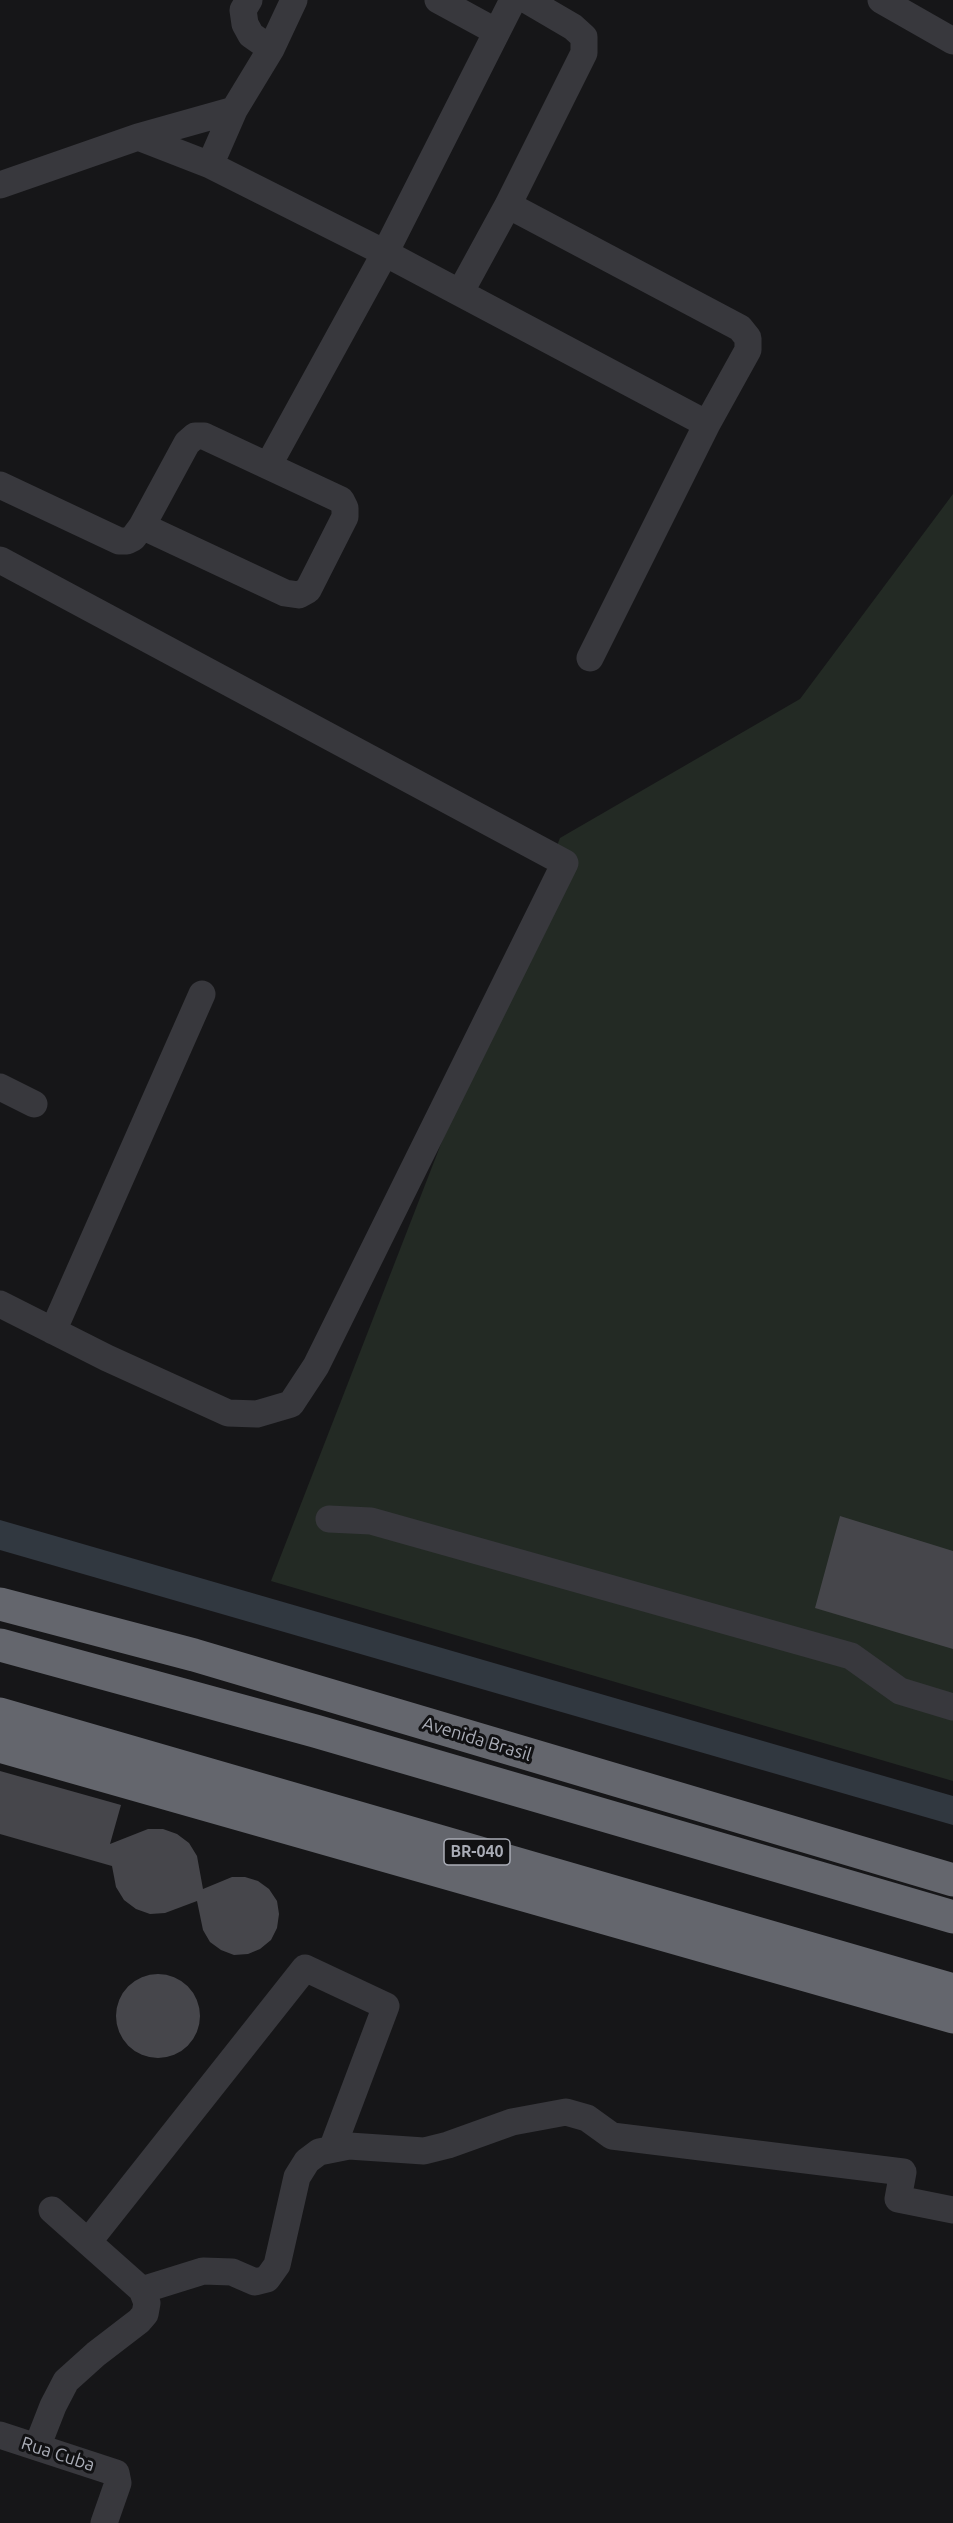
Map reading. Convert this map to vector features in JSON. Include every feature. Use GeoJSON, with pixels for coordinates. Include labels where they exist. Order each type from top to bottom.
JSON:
{"type":"FeatureCollection","features":[{"type":"Feature","properties":{"kind":"highway","name":"Avenida Brasil"},"geometry":{"type":"LineString","coordinates":[[0,1604],[194,1655],[953,1880]]}},
{"type":"Feature","properties":{"kind":"highway"},"geometry":{"type":"LineString","coordinates":[[0,1611],[315,1731]]}},
{"type":"Feature","properties":{"kind":"highway","name":"Avenida Brasil"},"geometry":{"type":"LineString","coordinates":[[0,1645],[315,1731],[953,1917]]}},
{"type":"Feature","properties":{"kind":"highway","name":"BR-040"},"geometry":{"type":"LineString","coordinates":[[0,1714],[953,1990]]}},
{"type":"Feature","properties":{"kind":"highway"},"geometry":{"type":"LineString","coordinates":[[0,1746],[953,2017]]}},
{"type":"Feature","properties":{"kind":"street"},"geometry":{"type":"LineString","coordinates":[[249,0],[243,10],[245,24],[251,35],[271,49]]}},
{"type":"Feature","properties":{"kind":"street"},"geometry":{"type":"LineString","coordinates":[[210,165],[234,110],[271,49],[294,0]]}},
{"type":"Feature","properties":{"kind":"street"},"geometry":{"type":"LineString","coordinates":[[438,0],[495,31]]}},
{"type":"Feature","properties":{"kind":"street"},"geometry":{"type":"LineString","coordinates":[[268,466],[385,253],[495,31],[513,0]]}},
{"type":"Feature","properties":{"kind":"street"},"geometry":{"type":"LineString","coordinates":[[460,291],[508,205],[584,53],[584,37],[573,27],[527,0]]}},
{"type":"Feature","properties":{"kind":"street"},"geometry":{"type":"LineString","coordinates":[[881,0],[953,40]]}},
{"type":"Feature","properties":{"kind":"street"},"geometry":{"type":"LineString","coordinates":[[0,185],[138,138],[234,110]]}},
{"type":"Feature","properties":{"kind":"street"},"geometry":{"type":"LineString","coordinates":[[138,138],[210,165],[460,291],[707,424]]}},
{"type":"Feature","properties":{"kind":"street"},"geometry":{"type":"LineString","coordinates":[[508,205],[740,328],[748,338],[748,350],[707,424],[590,658]]}},
{"type":"Feature","properties":{"kind":"street"},"geometry":{"type":"LineString","coordinates":[[0,485],[119,541],[133,538],[188,443],[195,436],[204,436],[340,500],[345,508],[345,518],[308,590],[299,595],[285,593],[142,526]]}},
{"type":"Feature","properties":{"kind":"street"},"geometry":{"type":"LineString","coordinates":[[0,560],[565,863],[316,1366],[291,1404],[257,1414],[228,1413],[0,1305]]}},
{"type":"Feature","properties":{"kind":"street"},"geometry":{"type":"LineString","coordinates":[[53,1331],[202,994]]}},
{"type":"Feature","properties":{"kind":"street"},"geometry":{"type":"LineString","coordinates":[[0,1087],[34,1104]]}},
{"type":"Feature","properties":{"kind":"street"},"geometry":{"type":"LineString","coordinates":[[329,1519],[371,1521],[851,1656],[900,1691],[953,1707]]}},
{"type":"Feature","properties":{"kind":"street"},"geometry":{"type":"LineString","coordinates":[[88,2242],[306,1968],[386,2006],[332,2150]]}},
{"type":"Feature","properties":{"kind":"street"},"geometry":{"type":"LineString","coordinates":[[142,2290],[203,2271],[232,2272],[255,2282],[267,2279],[278,2265],[297,2177],[307,2162],[319,2152],[349,2146],[424,2151],[448,2145],[512,2122],[566,2112],[587,2118],[612,2136],[903,2172],[898,2199],[953,2210]]}},
{"type":"Feature","properties":{"kind":"street"},"geometry":{"type":"LineString","coordinates":[[37,2447],[53,2406],[66,2381],[145,2314],[147,2303],[142,2290],[52,2210]]}},
{"type":"Feature","properties":{"kind":"street","name":"Rua Cuba"},"geometry":{"type":"LineString","coordinates":[[0,2435],[116,2473],[118,2482],[104,2523]]}},
{"type":"Feature","properties":{"kind":"shaded area"},"geometry":{"type":"Polygon","coordinates":[[[953,494],[953,1781],[271,1581],[560,838],[800,699],[953,494]]]}},
{"type":"Feature","properties":{"kind":"shaded area"},"geometry":{"type":"Polygon","coordinates":[[[0,1520],[953,1796],[953,1825],[0,1550],[0,1520]]]}},
{"type":"Feature","properties":{"kind":"building"},"geometry":{"type":"Polygon","coordinates":[[[840,1516],[953,1551],[953,1649],[815,1608],[840,1516]]]}},
{"type":"Feature","properties":{"kind":"building"},"geometry":{"type":"Polygon","coordinates":[[[0,1771],[121,1805],[110,1844],[148,1829],[163,1829],[177,1834],[189,1843],[197,1856],[203,1889],[232,1877],[245,1877],[258,1881],[269,1889],[277,1901],[279,1914],[277,1928],[271,1940],[260,1949],[248,1954],[234,1955],[221,1950],[210,1942],[203,1930],[197,1901],[165,1913],[150,1914],[136,1909],[124,1900],[116,1887],[112,1866],[0,1834],[0,1771]]]}},
{"type":"Feature","properties":{"kind":"building"},"geometry":{"type":"Polygon","coordinates":[[[158,1974],[181,1981],[193,1993],[200,2016],[193,2039],[181,2051],[158,2058],[135,2051],[123,2039],[116,2016],[123,1993],[135,1981],[158,1974]]]}}]}
